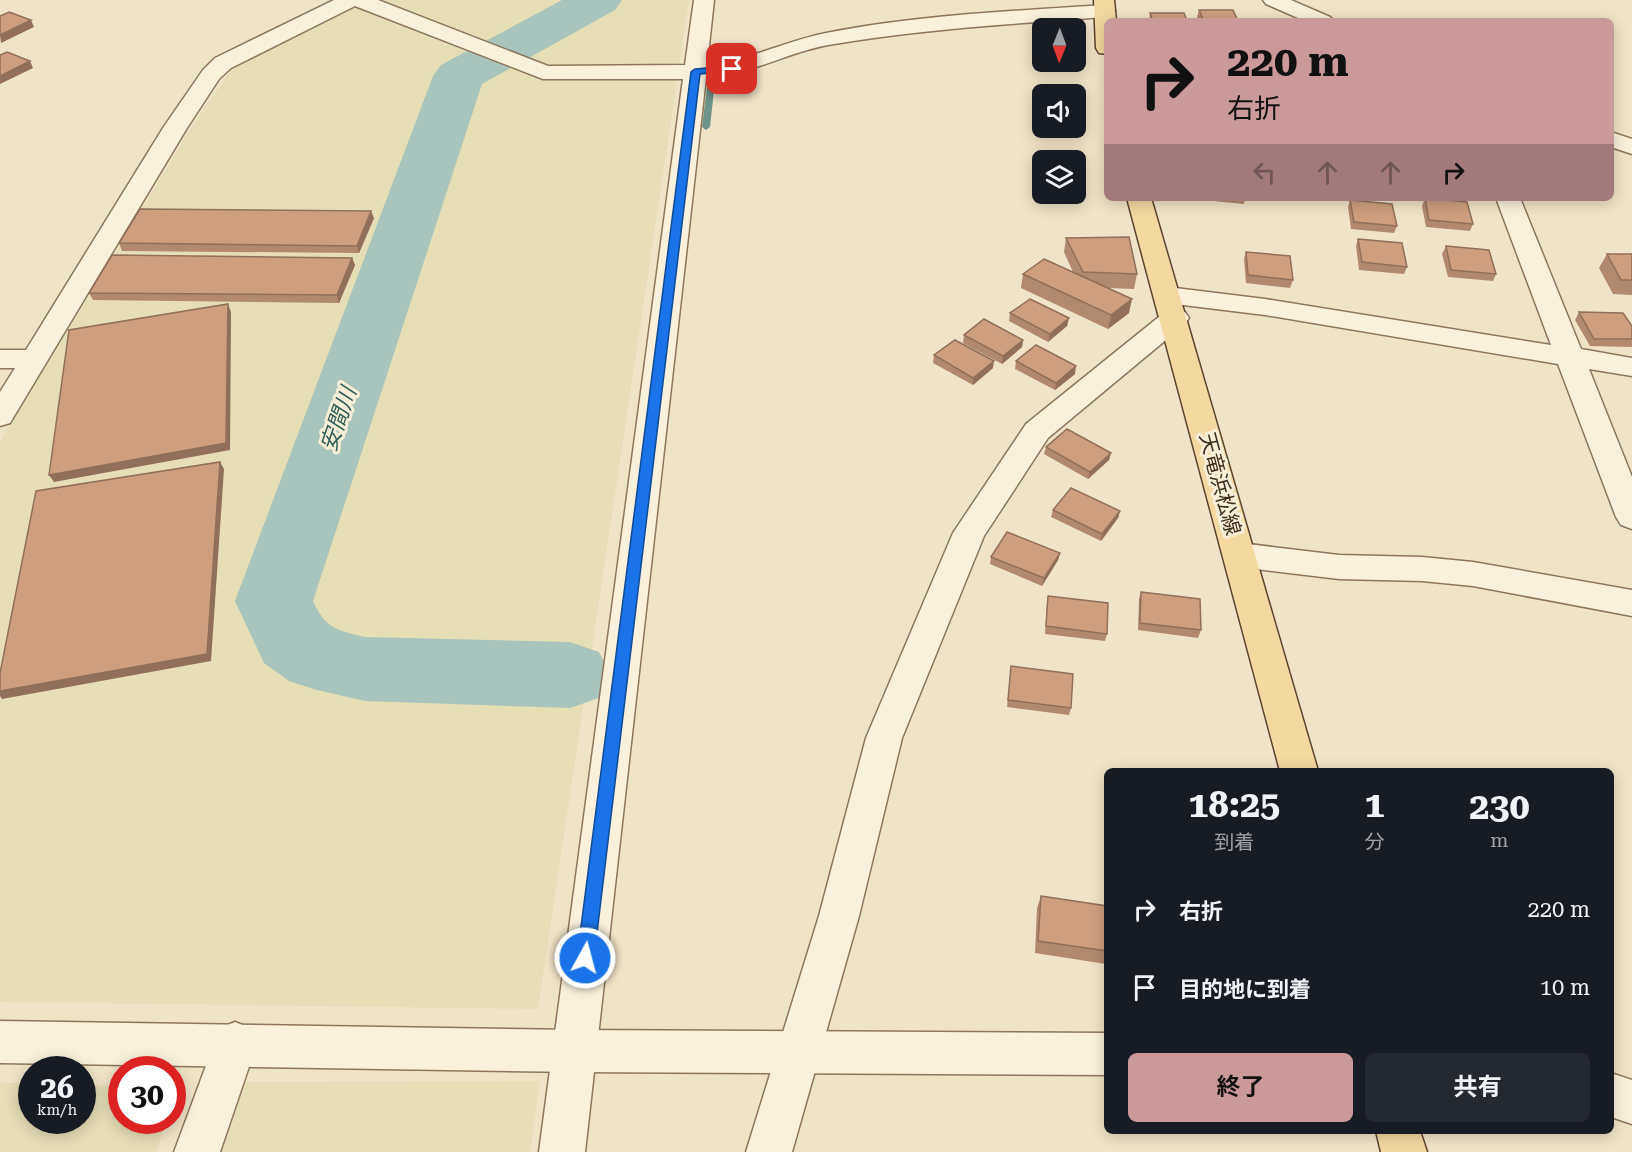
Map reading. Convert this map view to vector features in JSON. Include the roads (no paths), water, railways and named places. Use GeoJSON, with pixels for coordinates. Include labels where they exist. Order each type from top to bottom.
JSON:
{"type":"FeatureCollection","features":[{"type":"Feature","properties":{"kind":"main road","name":"天竜浜松線"},"geometry":{"type":"LineString","coordinates":[[1140,201],[1298,768]]}},
{"type":"Feature","properties":{"kind":"main road"},"geometry":{"type":"LineString","coordinates":[[1399,1134],[1404,1152]]}},
{"type":"Feature","properties":{"kind":"street"},"geometry":{"type":"LineString","coordinates":[[0,416],[175,128],[211,75],[223,63],[350,0]]}},
{"type":"Feature","properties":{"kind":"street"},"geometry":{"type":"LineString","coordinates":[[359,0],[498,55],[554,74],[695,72],[732,69],[793,47],[828,39],[960,21],[1105,6]]}},
{"type":"Feature","properties":{"kind":"street"},"geometry":{"type":"LineString","coordinates":[[562,1152],[704,0]]}},
{"type":"Feature","properties":{"kind":"street"},"geometry":{"type":"LineString","coordinates":[[1273,0],[1316,18]]}},
{"type":"Feature","properties":{"kind":"street"},"geometry":{"type":"LineString","coordinates":[[1614,140],[1632,147]]}},
{"type":"Feature","properties":{"kind":"street"},"geometry":{"type":"LineString","coordinates":[[1509,201],[1632,517]]}},
{"type":"Feature","properties":{"kind":"street"},"geometry":{"type":"LineString","coordinates":[[769,1152],[839,916],[884,738],[969,533],[1037,431],[1171,307],[1265,307],[1632,367]]}},
{"type":"Feature","properties":{"kind":"street"},"geometry":{"type":"LineString","coordinates":[[0,359],[34,359]]}},
{"type":"Feature","properties":{"kind":"street"},"geometry":{"type":"LineString","coordinates":[[1240,555],[1339,567],[1422,569],[1473,574],[1632,603]]}},
{"type":"Feature","properties":{"kind":"street"},"geometry":{"type":"LineString","coordinates":[[0,1042],[235,1043],[574,1051],[1104,1054]]}},
{"type":"Feature","properties":{"kind":"street"},"geometry":{"type":"LineString","coordinates":[[197,1152],[235,1043]]}},
{"type":"Feature","properties":{"kind":"street"},"geometry":{"type":"LineString","coordinates":[[1614,1096],[1632,1102]]}},
{"type":"Feature","properties":{"kind":"waterway","name":"安間川"},"geometry":{"type":"LineString","coordinates":[[570,675],[365,669],[317,658],[292,641],[274,601],[459,76],[598,0]]}},
{"type":"Feature","properties":{"kind":"waterway"},"geometry":{"type":"LineString","coordinates":[[706,127],[711,81]]}}]}
